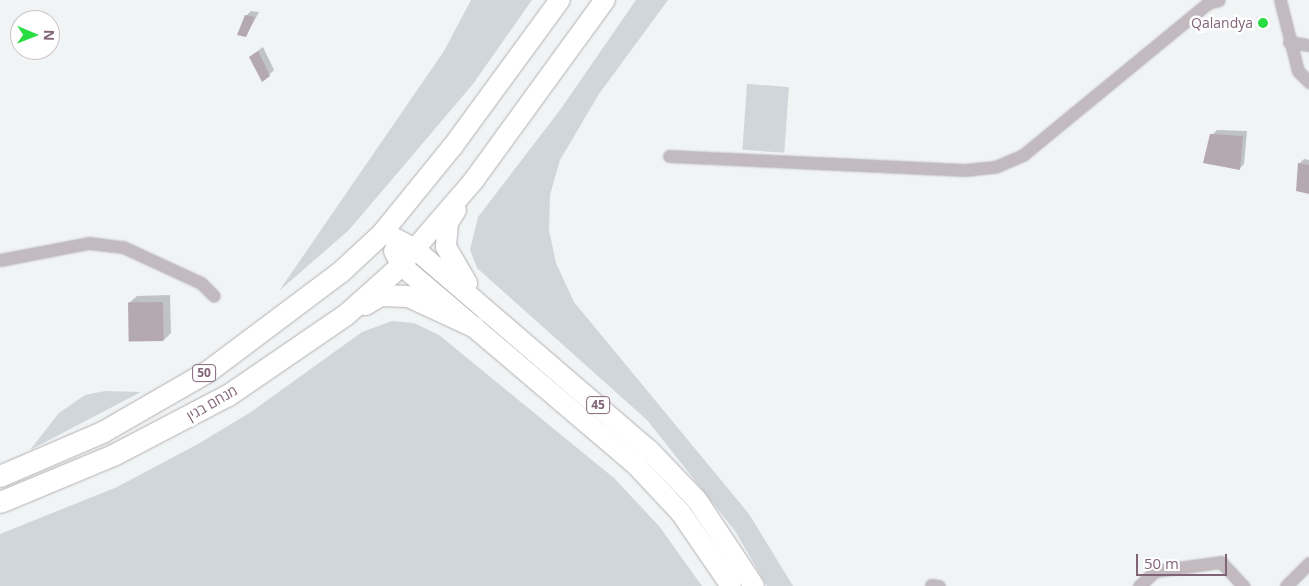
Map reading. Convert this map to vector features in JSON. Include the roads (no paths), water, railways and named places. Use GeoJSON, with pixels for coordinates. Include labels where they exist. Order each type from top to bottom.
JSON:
{"type":"FeatureCollection","features":[{"type":"Feature","properties":{"kind":"highway"},"geometry":{"type":"LineString","coordinates":[[383,232],[454,146],[560,0]]}},
{"type":"Feature","properties":{"kind":"highway"},"geometry":{"type":"LineString","coordinates":[[401,265],[474,180],[605,0]]}},
{"type":"Feature","properties":{"kind":"highway"},"geometry":{"type":"LineString","coordinates":[[474,180],[448,222],[446,247],[455,268],[495,317]]}},
{"type":"Feature","properties":{"kind":"highway","name":"45"},"geometry":{"type":"LineString","coordinates":[[383,232],[416,249],[672,473],[717,527],[754,586]]}},
{"type":"Feature","properties":{"kind":"highway","name":"45"},"geometry":{"type":"LineString","coordinates":[[383,232],[401,265],[657,487],[701,539],[731,586]]}},
{"type":"Feature","properties":{"kind":"highway","name":"50"},"geometry":{"type":"LineString","coordinates":[[0,476],[102,432],[208,371],[340,272],[383,232]]}},
{"type":"Feature","properties":{"kind":"highway","name":"מנחם בגין"},"geometry":{"type":"LineString","coordinates":[[0,502],[164,430],[228,395],[345,315],[401,265]]}},
{"type":"Feature","properties":{"kind":"highway"},"geometry":{"type":"LineString","coordinates":[[345,315],[380,295],[397,293],[473,326]]}},
{"type":"Feature","properties":{"kind":"street"},"geometry":{"type":"LineString","coordinates":[[669,156],[965,170],[995,167],[1024,154],[1208,3],[1219,0]]}},
{"type":"Feature","properties":{"kind":"street"},"geometry":{"type":"LineString","coordinates":[[1280,0],[1289,42],[1298,71],[1309,82]]}},
{"type":"Feature","properties":{"kind":"street"},"geometry":{"type":"LineString","coordinates":[[1289,42],[1309,45]]}},
{"type":"Feature","properties":{"kind":"street"},"geometry":{"type":"LineString","coordinates":[[0,260],[90,243],[123,247],[201,283],[214,296]]}},
{"type":"Feature","properties":{"kind":"street"},"geometry":{"type":"LineString","coordinates":[[1139,586],[1154,571],[1221,562],[1243,586]]}},
{"type":"Feature","properties":{"kind":"street"},"geometry":{"type":"LineString","coordinates":[[1286,586],[1309,563]]}},
{"type":"Feature","properties":{"kind":"street"},"geometry":{"type":"LineString","coordinates":[[931,586],[939,586]]}},
{"type":"Feature","properties":{"kind":"place","name":"Qalandya"},"geometry":{"type":"Point","coordinates":[1263,23]}}]}
